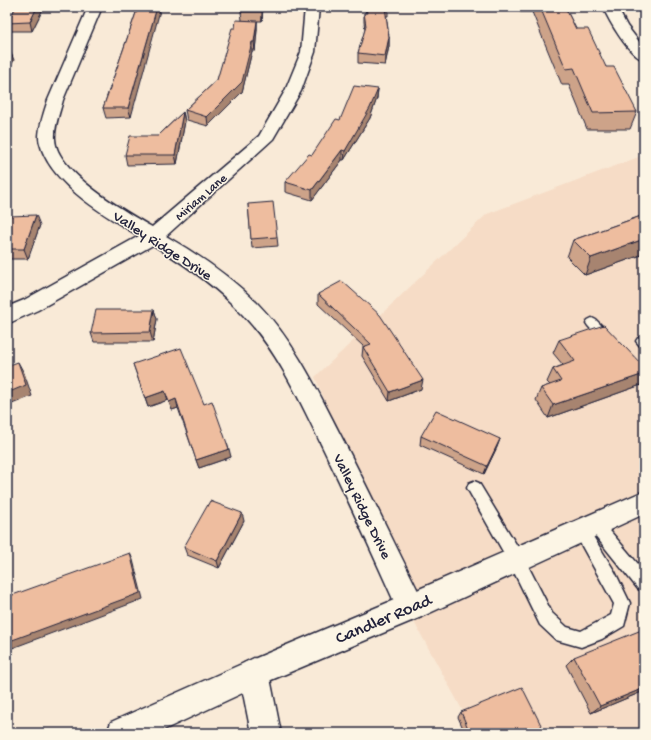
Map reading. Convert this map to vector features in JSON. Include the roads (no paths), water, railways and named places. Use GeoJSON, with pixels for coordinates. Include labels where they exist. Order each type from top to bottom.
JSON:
{"type":"FeatureCollection","features":[{"type":"Feature","properties":{"kind":"street","name":"Valley Ridge Drive"},"geometry":{"type":"LineString","coordinates":[[95,7],[50,116],[47,141],[56,164],[81,188],[114,214],[154,236],[195,262],[238,298],[271,334],[302,384],[343,465],[411,607]]}},
{"type":"Feature","properties":{"kind":"street","name":"Miriam Lane"},"geometry":{"type":"LineString","coordinates":[[7,316],[31,305],[154,236],[266,139],[293,91],[308,52],[312,7]]}},
{"type":"Feature","properties":{"kind":"street"},"geometry":{"type":"LineString","coordinates":[[610,7],[614,18],[631,42],[644,56]]}},
{"type":"Feature","properties":{"kind":"street","name":"Candler Road"},"geometry":{"type":"LineString","coordinates":[[122,733],[254,674],[411,607],[644,502]]}},
{"type":"Feature","properties":{"kind":"street"},"geometry":{"type":"LineString","coordinates":[[254,674],[266,733]]}},
{"type":"Feature","properties":{"kind":"lane"},"geometry":{"type":"LineString","coordinates":[[592,323],[618,350]]}},
{"type":"Feature","properties":{"kind":"lane"},"geometry":{"type":"LineString","coordinates":[[474,488],[516,559],[546,618],[562,634],[581,639],[596,633],[618,620],[622,603],[609,577],[588,527]]}},
{"type":"Feature","properties":{"kind":"lane"},"geometry":{"type":"LineString","coordinates":[[588,527],[644,583]]}}]}
